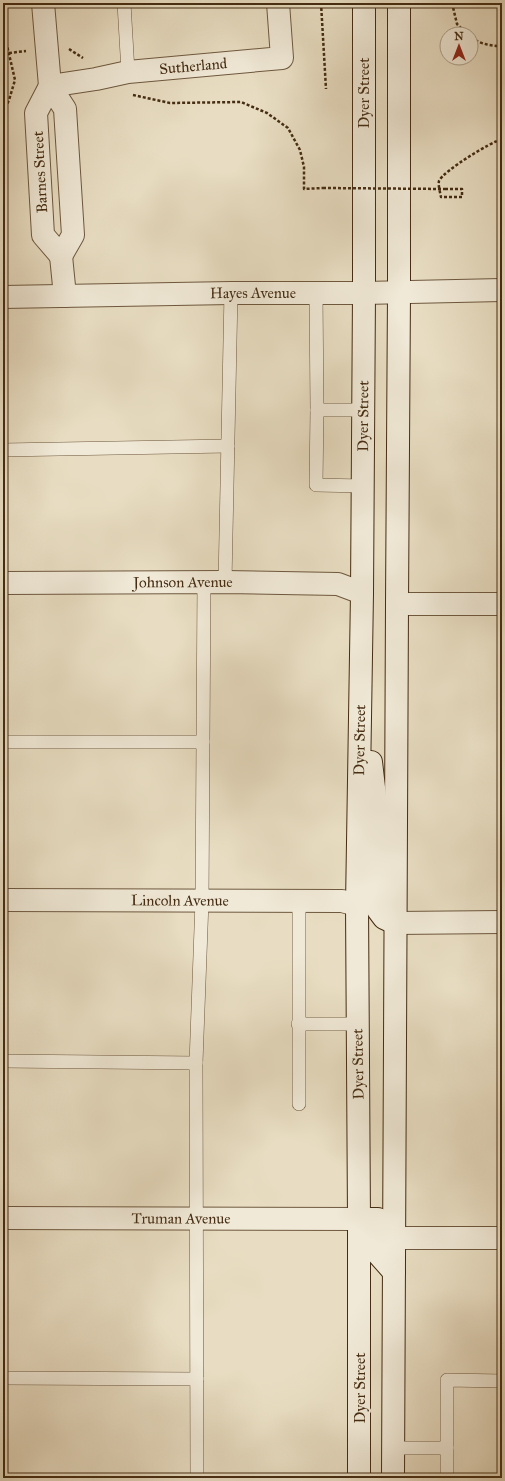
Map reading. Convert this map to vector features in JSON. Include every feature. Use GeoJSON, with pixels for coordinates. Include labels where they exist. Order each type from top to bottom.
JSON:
{"type":"FeatureCollection","features":[{"type":"Feature","properties":{"kind":"main road"},"geometry":{"type":"LineString","coordinates":[[43,3],[48,46],[50,86]]}},
{"type":"Feature","properties":{"kind":"main road","name":"Sutherland"},"geometry":{"type":"LineString","coordinates":[[50,86],[96,79],[128,72],[282,58],[278,3]]}},
{"type":"Feature","properties":{"kind":"main road","name":"Dyer Street"},"geometry":{"type":"LineString","coordinates":[[359,1478],[357,904],[362,593],[364,3]]}},
{"type":"Feature","properties":{"kind":"main road"},"geometry":{"type":"LineString","coordinates":[[393,1478],[399,3]]}},
{"type":"Feature","properties":{"kind":"main road","name":"Barnes Street"},"geometry":{"type":"LineString","coordinates":[[50,86],[65,109],[73,235],[61,256],[44,235],[36,113],[50,86]]}},
{"type":"Feature","properties":{"kind":"main road"},"geometry":{"type":"LineString","coordinates":[[61,256],[65,296]]}},
{"type":"Feature","properties":{"kind":"main road","name":"Hayes Avenue"},"geometry":{"type":"LineString","coordinates":[[3,297],[502,290]]}},
{"type":"Feature","properties":{"kind":"main road","name":"Johnson Avenue"},"geometry":{"type":"LineString","coordinates":[[3,582],[215,582],[338,584],[362,593]]}},
{"type":"Feature","properties":{"kind":"main road"},"geometry":{"type":"LineString","coordinates":[[396,604],[502,604]]}},
{"type":"Feature","properties":{"kind":"main road"},"geometry":{"type":"LineString","coordinates":[[360,726],[370,756],[377,813],[376,884],[378,910],[384,918],[395,923],[502,922]]}},
{"type":"Feature","properties":{"kind":"main road","name":"Lincoln Avenue"},"geometry":{"type":"LineString","coordinates":[[3,900],[342,901],[357,904]]}},
{"type":"Feature","properties":{"kind":"main road","name":"Truman Avenue"},"geometry":{"type":"LineString","coordinates":[[3,1218],[378,1219],[378,1254],[394,1272]]}},
{"type":"Feature","properties":{"kind":"main road"},"geometry":{"type":"LineString","coordinates":[[394,1238],[502,1238]]}},
{"type":"Feature","properties":{"kind":"lane"},"geometry":{"type":"LineString","coordinates":[[124,3],[128,72]]}},
{"type":"Feature","properties":{"kind":"lane"},"geometry":{"type":"LineString","coordinates":[[197,1478],[196,1063],[202,901],[203,742],[215,582],[228,446],[231,293]]}},
{"type":"Feature","properties":{"kind":"lane"},"geometry":{"type":"LineString","coordinates":[[316,293],[316,485],[362,486]]}},
{"type":"Feature","properties":{"kind":"lane"},"geometry":{"type":"LineString","coordinates":[[317,410],[363,410]]}},
{"type":"Feature","properties":{"kind":"lane"},"geometry":{"type":"LineString","coordinates":[[3,450],[228,446]]}},
{"type":"Feature","properties":{"kind":"lane"},"geometry":{"type":"LineString","coordinates":[[3,742],[203,742]]}},
{"type":"Feature","properties":{"kind":"lane"},"geometry":{"type":"LineString","coordinates":[[299,901],[299,1104]]}},
{"type":"Feature","properties":{"kind":"lane"},"geometry":{"type":"LineString","coordinates":[[298,1024],[357,1024]]}},
{"type":"Feature","properties":{"kind":"lane"},"geometry":{"type":"LineString","coordinates":[[3,1061],[196,1063]]}},
{"type":"Feature","properties":{"kind":"lane"},"geometry":{"type":"LineString","coordinates":[[3,1378],[197,1379]]}},
{"type":"Feature","properties":{"kind":"lane"},"geometry":{"type":"LineString","coordinates":[[447,1478],[447,1380],[502,1381]]}},
{"type":"Feature","properties":{"kind":"lane"},"geometry":{"type":"LineString","coordinates":[[393,1448],[447,1448]]}},
{"type":"Feature","properties":{"kind":"path"},"geometry":{"type":"LineString","coordinates":[[321,3],[326,89]]}},
{"type":"Feature","properties":{"kind":"path"},"geometry":{"type":"LineString","coordinates":[[452,3],[457,24],[459,26]]}},
{"type":"Feature","properties":{"kind":"path"},"geometry":{"type":"LineString","coordinates":[[3,28],[15,80],[3,113]]}},
{"type":"Feature","properties":{"kind":"path"},"geometry":{"type":"LineString","coordinates":[[479,42],[494,46],[502,46]]}},
{"type":"Feature","properties":{"kind":"path"},"geometry":{"type":"LineString","coordinates":[[9,53],[62,44],[88,61],[96,79]]}},
{"type":"Feature","properties":{"kind":"path"},"geometry":{"type":"LineString","coordinates":[[127,93],[170,103],[241,102],[267,113],[288,128],[300,150],[304,167],[304,188],[462,188],[462,197],[440,197],[439,182],[444,174],[474,154],[502,139]]}},
{"type":"Feature","properties":{"kind":"path"},"geometry":{"type":"LineString","coordinates":[[3,126],[5,139],[3,152]]}}]}
